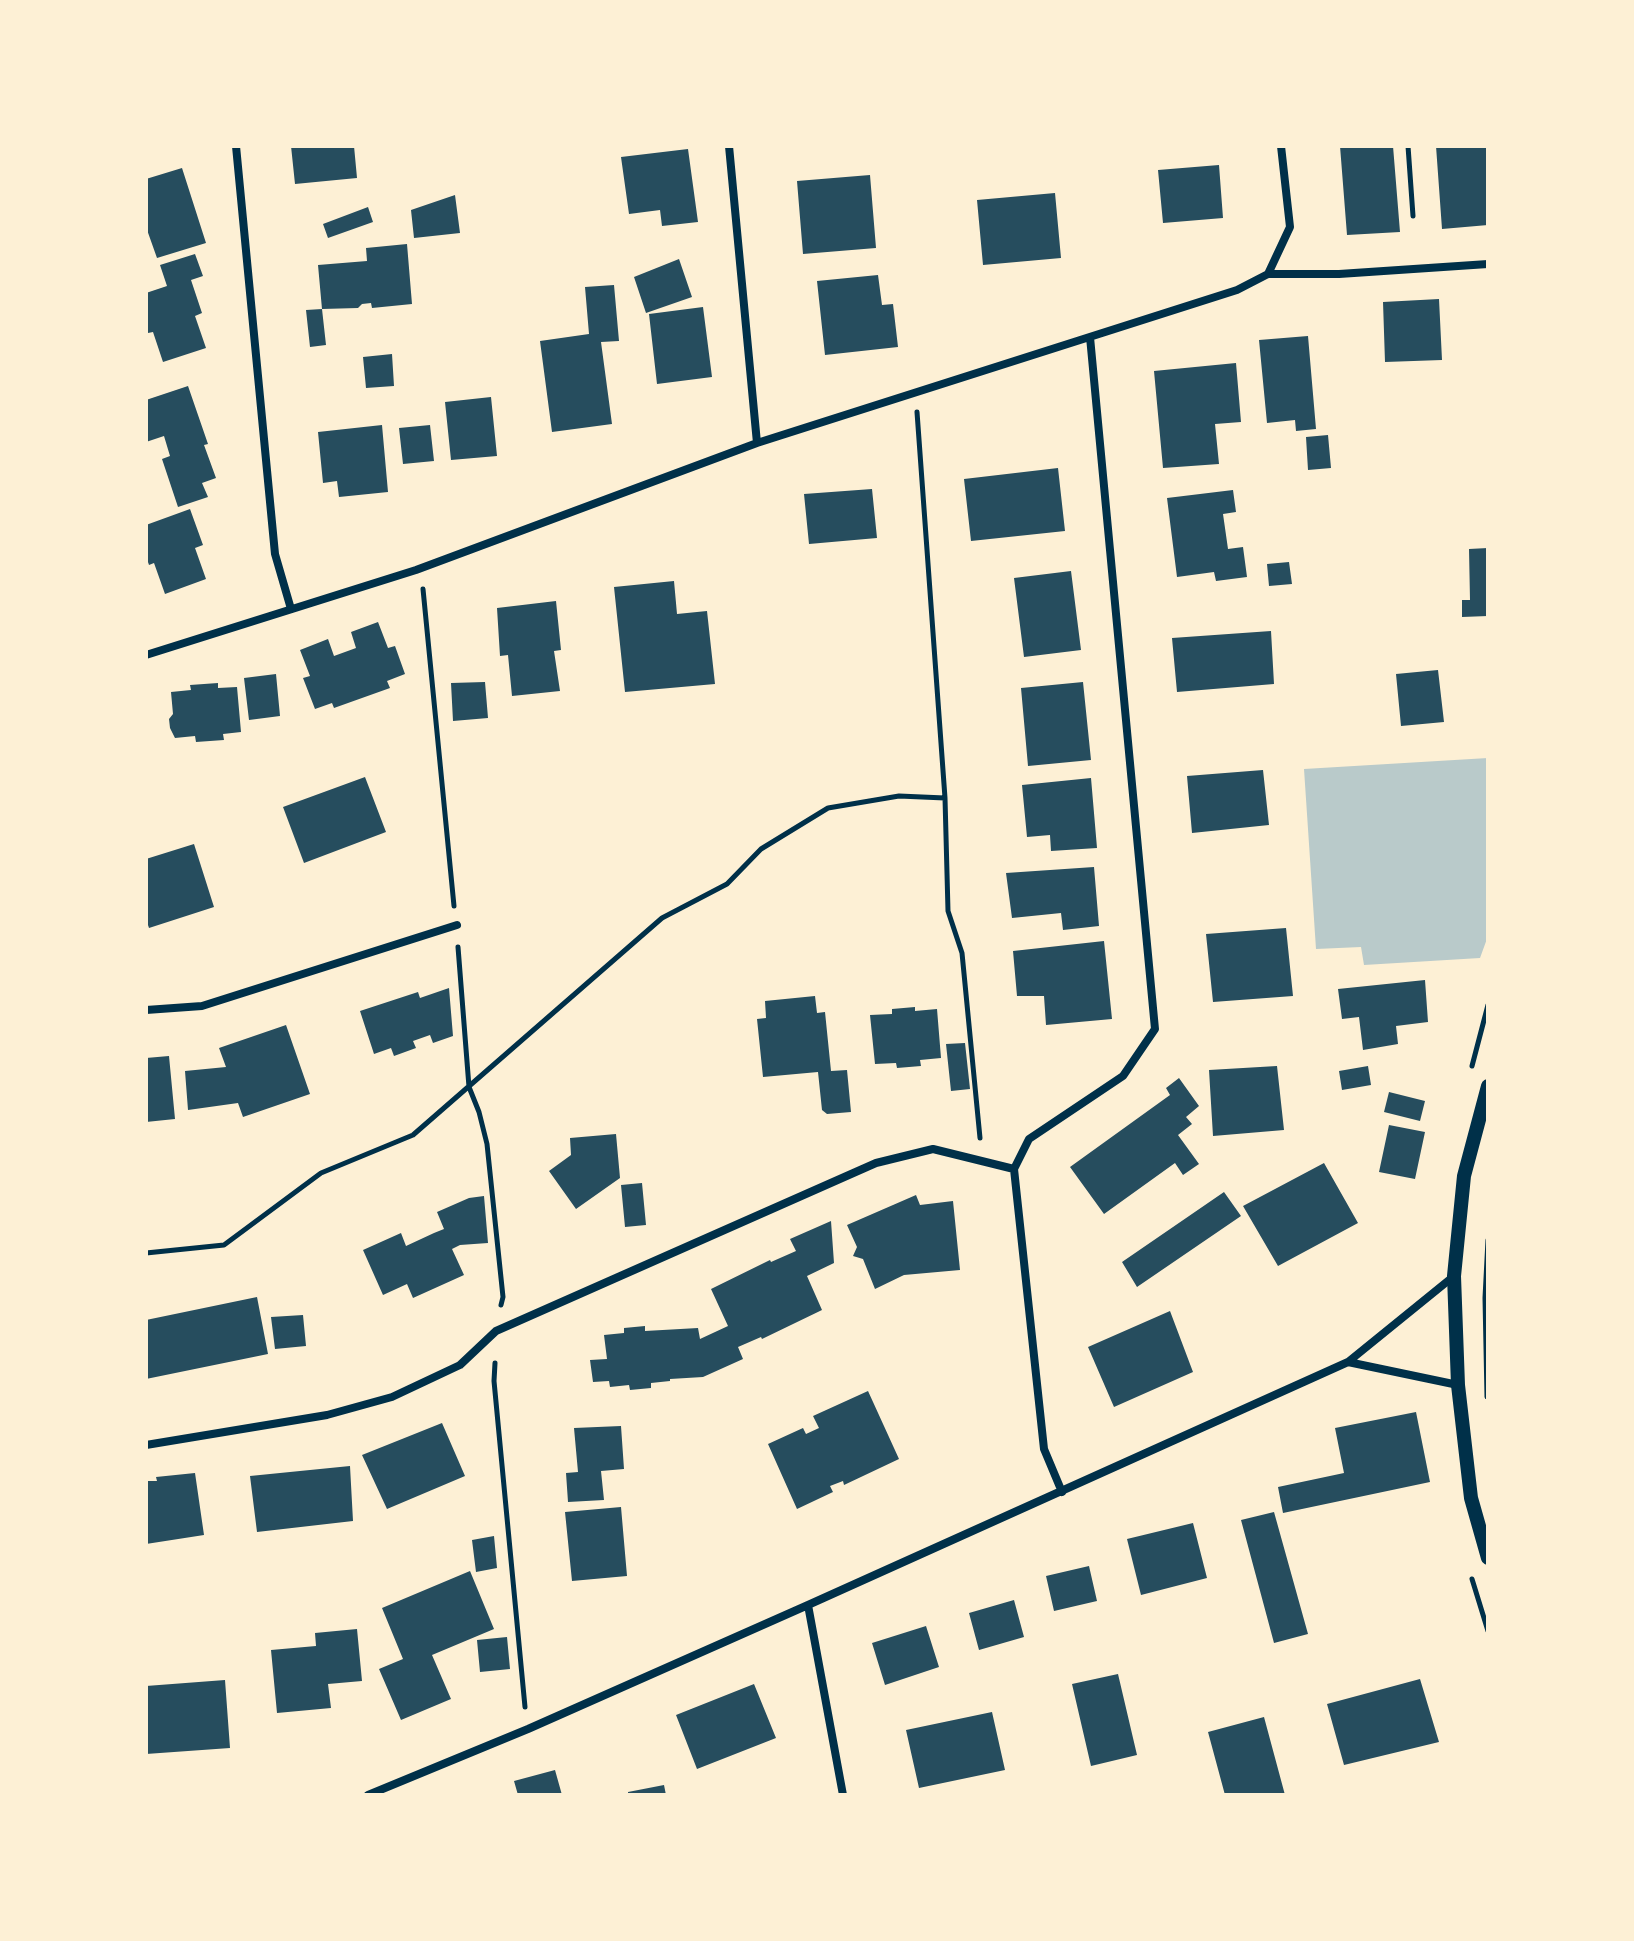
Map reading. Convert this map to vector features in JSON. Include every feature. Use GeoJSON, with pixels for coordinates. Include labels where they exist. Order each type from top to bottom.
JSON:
{"type":"FeatureCollection","features":[{"type":"Feature","properties":{"kind":"street"},"geometry":{"type":"LineString","coordinates":[[236,146],[275,554],[291,609]]}},
{"type":"Feature","properties":{"kind":"street"},"geometry":{"type":"LineString","coordinates":[[729,146],[757,443]]}},
{"type":"Feature","properties":{"kind":"street"},"geometry":{"type":"LineString","coordinates":[[1268,274],[1290,227],[1281,146]]}},
{"type":"Feature","properties":{"kind":"street"},"geometry":{"type":"LineString","coordinates":[[146,655],[416,570],[757,443],[1237,290],[1268,274],[1339,274],[1488,264]]}},
{"type":"Feature","properties":{"kind":"street"},"geometry":{"type":"LineString","coordinates":[[1062,1492],[1044,1449],[1014,1169],[1029,1139],[1123,1076],[1155,1029],[1090,337]]}},
{"type":"Feature","properties":{"kind":"street"},"geometry":{"type":"LineString","coordinates":[[146,1010],[202,1006],[457,925]]}},
{"type":"Feature","properties":{"kind":"street"},"geometry":{"type":"LineString","coordinates":[[1488,1086],[1464,1176],[1454,1276],[1458,1385],[1471,1498],[1488,1558]]}},
{"type":"Feature","properties":{"kind":"street"},"geometry":{"type":"LineString","coordinates":[[146,1445],[327,1415],[392,1397],[460,1365],[496,1331],[876,1163],[933,1149],[1014,1169]]}},
{"type":"Feature","properties":{"kind":"street"},"geometry":{"type":"LineString","coordinates":[[368,1795],[528,1729],[1348,1362],[1454,1276]]}},
{"type":"Feature","properties":{"kind":"street"},"geometry":{"type":"LineString","coordinates":[[1348,1362],[1458,1385]]}},
{"type":"Feature","properties":{"kind":"street"},"geometry":{"type":"LineString","coordinates":[[808,1605],[843,1795]]}},
{"type":"Feature","properties":{"kind":"path"},"geometry":{"type":"LineString","coordinates":[[1408,146],[1413,216]]}},
{"type":"Feature","properties":{"kind":"path"},"geometry":{"type":"LineString","coordinates":[[915,391],[945,798],[948,911],[962,953],[982,1162]]}},
{"type":"Feature","properties":{"kind":"path"},"geometry":{"type":"LineString","coordinates":[[416,570],[423,587],[457,925],[469,1087],[487,1144],[503,1297],[496,1331],[494,1381],[528,1729]]}},
{"type":"Feature","properties":{"kind":"path"},"geometry":{"type":"LineString","coordinates":[[146,1253],[224,1245],[321,1173],[413,1135],[662,918],[727,884],[761,849],[828,808],[899,796],[945,798]]}},
{"type":"Feature","properties":{"kind":"path"},"geometry":{"type":"LineString","coordinates":[[1488,1240],[1485,1298],[1488,1406]]}},
{"type":"Feature","properties":{"kind":"shaded area"},"geometry":{"type":"Polygon","coordinates":[[[1488,758],[1488,936],[1480,958],[1364,965],[1361,947],[1316,949],[1304,769],[1488,758]]]}},
{"type":"Feature","properties":{"kind":"building"},"geometry":{"type":"Polygon","coordinates":[[[291,146],[354,146],[357,178],[295,184],[291,146]]]}},
{"type":"Feature","properties":{"kind":"building"},"geometry":{"type":"Polygon","coordinates":[[[1340,146],[1393,146],[1400,232],[1347,235],[1340,146]]]}},
{"type":"Feature","properties":{"kind":"building"},"geometry":{"type":"Polygon","coordinates":[[[1436,146],[1488,146],[1488,225],[1442,229],[1436,146]]]}},
{"type":"Feature","properties":{"kind":"building"},"geometry":{"type":"Polygon","coordinates":[[[688,149],[698,222],[662,226],[660,210],[629,214],[621,157],[688,149]]]}},
{"type":"Feature","properties":{"kind":"building"},"geometry":{"type":"Polygon","coordinates":[[[1219,165],[1223,218],[1163,223],[1158,170],[1219,165]]]}},
{"type":"Feature","properties":{"kind":"building"},"geometry":{"type":"Polygon","coordinates":[[[182,168],[206,243],[157,258],[146,227],[146,179],[182,168]]]}},
{"type":"Feature","properties":{"kind":"building"},"geometry":{"type":"Polygon","coordinates":[[[870,175],[876,248],[803,254],[797,181],[870,175]]]}},
{"type":"Feature","properties":{"kind":"building"},"geometry":{"type":"Polygon","coordinates":[[[1055,193],[1061,258],[983,265],[977,200],[1055,193]]]}},
{"type":"Feature","properties":{"kind":"building"},"geometry":{"type":"Polygon","coordinates":[[[455,195],[460,233],[414,238],[411,210],[455,195]]]}},
{"type":"Feature","properties":{"kind":"building"},"geometry":{"type":"Polygon","coordinates":[[[368,207],[373,222],[328,238],[323,224],[368,207]]]}},
{"type":"Feature","properties":{"kind":"building"},"geometry":{"type":"Polygon","coordinates":[[[407,244],[412,304],[372,308],[371,303],[358,308],[322,309],[318,265],[367,261],[366,248],[407,244]]]}},
{"type":"Feature","properties":{"kind":"building"},"geometry":{"type":"Polygon","coordinates":[[[195,254],[203,276],[191,280],[202,313],[195,316],[206,348],[163,362],[153,332],[148,333],[146,328],[146,293],[167,286],[160,265],[195,254]]]}},
{"type":"Feature","properties":{"kind":"building"},"geometry":{"type":"Polygon","coordinates":[[[679,259],[692,297],[646,313],[634,277],[679,259]]]}},
{"type":"Feature","properties":{"kind":"building"},"geometry":{"type":"Polygon","coordinates":[[[878,275],[882,305],[893,304],[898,347],[825,355],[817,281],[878,275]]]}},
{"type":"Feature","properties":{"kind":"building"},"geometry":{"type":"Polygon","coordinates":[[[614,285],[619,341],[601,342],[612,424],[552,432],[540,341],[589,334],[585,287],[614,285]]]}},
{"type":"Feature","properties":{"kind":"building"},"geometry":{"type":"Polygon","coordinates":[[[1439,299],[1442,360],[1385,362],[1383,302],[1439,299]]]}},
{"type":"Feature","properties":{"kind":"building"},"geometry":{"type":"Polygon","coordinates":[[[703,307],[712,377],[657,384],[649,314],[703,307]]]}},
{"type":"Feature","properties":{"kind":"building"},"geometry":{"type":"Polygon","coordinates":[[[322,309],[326,345],[310,347],[306,310],[322,309]]]}},
{"type":"Feature","properties":{"kind":"building"},"geometry":{"type":"Polygon","coordinates":[[[1308,336],[1316,429],[1296,431],[1295,420],[1267,423],[1259,340],[1308,336]]]}},
{"type":"Feature","properties":{"kind":"building"},"geometry":{"type":"Polygon","coordinates":[[[392,354],[394,386],[366,388],[363,357],[392,354]]]}},
{"type":"Feature","properties":{"kind":"building"},"geometry":{"type":"Polygon","coordinates":[[[1236,363],[1241,422],[1215,424],[1219,464],[1163,468],[1154,371],[1236,363]]]}},
{"type":"Feature","properties":{"kind":"building"},"geometry":{"type":"Polygon","coordinates":[[[188,386],[216,478],[202,483],[208,497],[178,507],[162,459],[170,456],[164,436],[146,442],[146,400],[188,386]]]}},
{"type":"Feature","properties":{"kind":"building"},"geometry":{"type":"Polygon","coordinates":[[[491,397],[497,456],[451,460],[445,402],[491,397]]]}},
{"type":"Feature","properties":{"kind":"building"},"geometry":{"type":"Polygon","coordinates":[[[382,425],[388,492],[339,497],[337,481],[323,483],[318,432],[382,425]]]}},
{"type":"Feature","properties":{"kind":"building"},"geometry":{"type":"Polygon","coordinates":[[[430,425],[434,461],[403,464],[399,428],[430,425]]]}},
{"type":"Feature","properties":{"kind":"building"},"geometry":{"type":"Polygon","coordinates":[[[1328,435],[1331,468],[1308,470],[1306,437],[1328,435]]]}},
{"type":"Feature","properties":{"kind":"building"},"geometry":{"type":"Polygon","coordinates":[[[1058,468],[1065,531],[971,541],[964,479],[1058,468]]]}},
{"type":"Feature","properties":{"kind":"building"},"geometry":{"type":"Polygon","coordinates":[[[872,489],[877,538],[809,544],[804,494],[872,489]]]}},
{"type":"Feature","properties":{"kind":"building"},"geometry":{"type":"Polygon","coordinates":[[[1233,490],[1236,512],[1223,514],[1228,549],[1243,547],[1247,577],[1216,581],[1214,572],[1177,577],[1167,498],[1233,490]]]}},
{"type":"Feature","properties":{"kind":"building"},"geometry":{"type":"Polygon","coordinates":[[[190,509],[203,545],[195,548],[206,579],[165,594],[154,563],[149,565],[146,556],[146,525],[190,509]]]}},
{"type":"Feature","properties":{"kind":"building"},"geometry":{"type":"Polygon","coordinates":[[[1488,548],[1488,616],[1462,617],[1462,600],[1470,600],[1469,549],[1488,548]]]}},
{"type":"Feature","properties":{"kind":"building"},"geometry":{"type":"Polygon","coordinates":[[[1289,562],[1292,584],[1269,586],[1267,564],[1289,562]]]}},
{"type":"Feature","properties":{"kind":"building"},"geometry":{"type":"Polygon","coordinates":[[[1071,571],[1081,650],[1024,657],[1014,578],[1071,571]]]}},
{"type":"Feature","properties":{"kind":"building"},"geometry":{"type":"Polygon","coordinates":[[[674,581],[677,614],[707,611],[715,684],[625,692],[614,587],[674,581]]]}},
{"type":"Feature","properties":{"kind":"building"},"geometry":{"type":"Polygon","coordinates":[[[556,601],[561,650],[554,651],[560,691],[512,696],[508,655],[500,656],[497,608],[556,601]]]}},
{"type":"Feature","properties":{"kind":"building"},"geometry":{"type":"Polygon","coordinates":[[[378,622],[388,648],[395,646],[405,674],[387,681],[390,688],[334,708],[332,703],[315,709],[303,678],[310,676],[300,650],[328,639],[334,656],[356,648],[351,632],[378,622]]]}},
{"type":"Feature","properties":{"kind":"building"},"geometry":{"type":"Polygon","coordinates":[[[1271,631],[1274,684],[1177,692],[1172,638],[1271,631]]]}},
{"type":"Feature","properties":{"kind":"building"},"geometry":{"type":"Polygon","coordinates":[[[1438,670],[1444,722],[1401,726],[1396,674],[1438,670]]]}},
{"type":"Feature","properties":{"kind":"building"},"geometry":{"type":"Polygon","coordinates":[[[276,674],[280,716],[249,720],[244,678],[276,674]]]}},
{"type":"Feature","properties":{"kind":"building"},"geometry":{"type":"Polygon","coordinates":[[[485,682],[488,718],[453,721],[451,683],[485,682]]]}},
{"type":"Feature","properties":{"kind":"building"},"geometry":{"type":"Polygon","coordinates":[[[1083,682],[1091,760],[1028,766],[1021,688],[1083,682]]]}},
{"type":"Feature","properties":{"kind":"building"},"geometry":{"type":"Polygon","coordinates":[[[218,683],[218,688],[237,687],[241,732],[223,734],[224,740],[196,742],[195,736],[175,738],[169,719],[173,714],[171,692],[191,690],[190,685],[218,683]]]}},
{"type":"Feature","properties":{"kind":"building"},"geometry":{"type":"Polygon","coordinates":[[[1263,770],[1269,825],[1192,833],[1187,776],[1263,770]]]}},
{"type":"Feature","properties":{"kind":"building"},"geometry":{"type":"Polygon","coordinates":[[[365,777],[386,832],[304,863],[283,807],[365,777]]]}},
{"type":"Feature","properties":{"kind":"building"},"geometry":{"type":"Polygon","coordinates":[[[1091,778],[1097,848],[1051,851],[1050,835],[1027,837],[1022,785],[1091,778]]]}},
{"type":"Feature","properties":{"kind":"building"},"geometry":{"type":"Polygon","coordinates":[[[194,844],[214,907],[149,928],[146,919],[146,859],[194,844]]]}},
{"type":"Feature","properties":{"kind":"building"},"geometry":{"type":"Polygon","coordinates":[[[1094,867],[1099,926],[1063,930],[1061,913],[1012,918],[1006,873],[1094,867]]]}},
{"type":"Feature","properties":{"kind":"building"},"geometry":{"type":"Polygon","coordinates":[[[1286,928],[1293,996],[1213,1002],[1206,934],[1286,928]]]}},
{"type":"Feature","properties":{"kind":"building"},"geometry":{"type":"Polygon","coordinates":[[[1104,941],[1112,1019],[1046,1025],[1044,996],[1017,996],[1013,951],[1104,941]]]}},
{"type":"Feature","properties":{"kind":"building"},"geometry":{"type":"Polygon","coordinates":[[[1425,980],[1428,1022],[1396,1026],[1398,1044],[1363,1050],[1359,1017],[1342,1019],[1338,989],[1425,980]]]}},
{"type":"Feature","properties":{"kind":"building"},"geometry":{"type":"Polygon","coordinates":[[[449,988],[453,1036],[433,1043],[430,1035],[413,1041],[416,1048],[394,1056],[391,1048],[374,1054],[360,1011],[418,992],[420,998],[449,988]]]}},
{"type":"Feature","properties":{"kind":"building"},"geometry":{"type":"Polygon","coordinates":[[[815,996],[817,1013],[825,1012],[831,1071],[847,1070],[851,1112],[827,1114],[822,1110],[818,1072],[763,1077],[757,1019],[766,1018],[765,1001],[815,996]]]}},
{"type":"Feature","properties":{"kind":"building"},"geometry":{"type":"Polygon","coordinates":[[[915,1007],[915,1011],[937,1009],[941,1058],[920,1060],[921,1066],[897,1068],[896,1063],[875,1064],[870,1015],[892,1014],[892,1009],[915,1007]]]}},
{"type":"Feature","properties":{"kind":"building"},"geometry":{"type":"Polygon","coordinates":[[[286,1025],[310,1094],[243,1117],[238,1103],[188,1110],[185,1071],[226,1067],[219,1048],[286,1025]]]}},
{"type":"Feature","properties":{"kind":"building"},"geometry":{"type":"Polygon","coordinates":[[[965,1043],[970,1089],[951,1091],[946,1044],[965,1043]]]}},
{"type":"Feature","properties":{"kind":"building"},"geometry":{"type":"Polygon","coordinates":[[[169,1056],[175,1119],[146,1122],[146,1058],[169,1056]]]}},
{"type":"Feature","properties":{"kind":"building"},"geometry":{"type":"Polygon","coordinates":[[[1277,1066],[1284,1130],[1213,1136],[1209,1070],[1277,1066]]]}},
{"type":"Feature","properties":{"kind":"building"},"geometry":{"type":"Polygon","coordinates":[[[1368,1066],[1371,1085],[1342,1090],[1339,1071],[1368,1066]]]}},
{"type":"Feature","properties":{"kind":"building"},"geometry":{"type":"Polygon","coordinates":[[[1179,1078],[1199,1106],[1186,1117],[1192,1124],[1178,1135],[1199,1164],[1183,1175],[1175,1163],[1104,1214],[1070,1167],[1170,1095],[1166,1088],[1179,1078]]]}},
{"type":"Feature","properties":{"kind":"building"},"geometry":{"type":"Polygon","coordinates":[[[1389,1092],[1425,1101],[1420,1121],[1384,1112],[1389,1092]]]}},
{"type":"Feature","properties":{"kind":"building"},"geometry":{"type":"Polygon","coordinates":[[[1389,1125],[1425,1132],[1415,1179],[1379,1172],[1389,1125]]]}},
{"type":"Feature","properties":{"kind":"building"},"geometry":{"type":"Polygon","coordinates":[[[616,1134],[620,1178],[576,1209],[549,1171],[571,1155],[570,1138],[616,1134]]]}},
{"type":"Feature","properties":{"kind":"building"},"geometry":{"type":"Polygon","coordinates":[[[1324,1163],[1358,1223],[1278,1266],[1243,1206],[1324,1163]]]}},
{"type":"Feature","properties":{"kind":"building"},"geometry":{"type":"Polygon","coordinates":[[[642,1183],[646,1225],[625,1227],[621,1185],[642,1183]]]}},
{"type":"Feature","properties":{"kind":"building"},"geometry":{"type":"Polygon","coordinates":[[[1224,1192],[1241,1216],[1137,1287],[1122,1262],[1224,1192]]]}},
{"type":"Feature","properties":{"kind":"building"},"geometry":{"type":"Polygon","coordinates":[[[916,1195],[920,1205],[953,1201],[960,1270],[904,1275],[875,1289],[863,1259],[853,1256],[857,1247],[847,1225],[916,1195]]]}},
{"type":"Feature","properties":{"kind":"building"},"geometry":{"type":"Polygon","coordinates":[[[484,1196],[488,1243],[460,1245],[452,1249],[464,1275],[413,1298],[407,1284],[383,1295],[363,1250],[401,1233],[406,1246],[444,1229],[437,1212],[469,1198],[484,1196]]]}},
{"type":"Feature","properties":{"kind":"building"},"geometry":{"type":"Polygon","coordinates":[[[831,1221],[834,1263],[807,1276],[822,1310],[738,1347],[743,1359],[703,1377],[670,1379],[651,1383],[651,1388],[630,1390],[629,1385],[610,1387],[609,1381],[593,1382],[590,1360],[607,1359],[604,1335],[624,1333],[624,1328],[645,1326],[645,1331],[698,1328],[700,1339],[728,1326],[711,1289],[796,1251],[790,1239],[831,1221]]]}},
{"type":"Feature","properties":{"kind":"building"},"geometry":{"type":"Polygon","coordinates":[[[257,1297],[268,1354],[146,1379],[146,1320],[257,1297]]]}},
{"type":"Feature","properties":{"kind":"building"},"geometry":{"type":"Polygon","coordinates":[[[1170,1311],[1193,1372],[1114,1407],[1088,1347],[1170,1311]]]}},
{"type":"Feature","properties":{"kind":"building"},"geometry":{"type":"Polygon","coordinates":[[[303,1315],[306,1346],[275,1349],[271,1317],[303,1315]]]}},
{"type":"Feature","properties":{"kind":"building"},"geometry":{"type":"Polygon","coordinates":[[[868,1391],[899,1459],[844,1485],[843,1481],[830,1486],[833,1492],[797,1509],[768,1444],[803,1428],[806,1434],[819,1428],[813,1416],[868,1391]]]}},
{"type":"Feature","properties":{"kind":"building"},"geometry":{"type":"Polygon","coordinates":[[[1416,1412],[1430,1482],[1283,1513],[1278,1487],[1344,1473],[1335,1428],[1416,1412]]]}},
{"type":"Feature","properties":{"kind":"building"},"geometry":{"type":"Polygon","coordinates":[[[442,1423],[465,1476],[387,1509],[362,1455],[442,1423]]]}},
{"type":"Feature","properties":{"kind":"building"},"geometry":{"type":"Polygon","coordinates":[[[621,1426],[624,1469],[601,1471],[604,1500],[568,1502],[566,1473],[578,1472],[574,1428],[621,1426]]]}},
{"type":"Feature","properties":{"kind":"building"},"geometry":{"type":"Polygon","coordinates":[[[350,1466],[353,1521],[257,1532],[250,1476],[350,1466]]]}},
{"type":"Feature","properties":{"kind":"building"},"geometry":{"type":"Polygon","coordinates":[[[195,1473],[204,1535],[146,1544],[146,1481],[195,1473]]]}},
{"type":"Feature","properties":{"kind":"building"},"geometry":{"type":"Polygon","coordinates":[[[621,1507],[627,1576],[572,1581],[565,1512],[621,1507]]]}},
{"type":"Feature","properties":{"kind":"building"},"geometry":{"type":"Polygon","coordinates":[[[1274,1512],[1308,1634],[1274,1643],[1241,1520],[1274,1512]]]}},
{"type":"Feature","properties":{"kind":"building"},"geometry":{"type":"Polygon","coordinates":[[[1193,1523],[1207,1578],[1141,1595],[1127,1539],[1193,1523]]]}},
{"type":"Feature","properties":{"kind":"building"},"geometry":{"type":"Polygon","coordinates":[[[494,1536],[497,1568],[476,1572],[472,1540],[494,1536]]]}},
{"type":"Feature","properties":{"kind":"building"},"geometry":{"type":"Polygon","coordinates":[[[1089,1566],[1097,1601],[1054,1611],[1046,1576],[1089,1566]]]}},
{"type":"Feature","properties":{"kind":"building"},"geometry":{"type":"Polygon","coordinates":[[[470,1571],[494,1629],[432,1655],[451,1699],[401,1720],[379,1669],[403,1659],[382,1608],[470,1571]]]}},
{"type":"Feature","properties":{"kind":"building"},"geometry":{"type":"Polygon","coordinates":[[[1014,1600],[1024,1637],[979,1650],[969,1613],[1014,1600]]]}},
{"type":"Feature","properties":{"kind":"building"},"geometry":{"type":"Polygon","coordinates":[[[926,1626],[939,1667],[885,1685],[872,1643],[926,1626]]]}},
{"type":"Feature","properties":{"kind":"building"},"geometry":{"type":"Polygon","coordinates":[[[357,1629],[362,1681],[328,1684],[331,1708],[277,1713],[271,1650],[316,1646],[315,1633],[357,1629]]]}},
{"type":"Feature","properties":{"kind":"building"},"geometry":{"type":"Polygon","coordinates":[[[507,1637],[510,1669],[480,1672],[477,1640],[507,1637]]]}},
{"type":"Feature","properties":{"kind":"building"},"geometry":{"type":"Polygon","coordinates":[[[1118,1674],[1137,1755],[1091,1766],[1072,1684],[1118,1674]]]}},
{"type":"Feature","properties":{"kind":"building"},"geometry":{"type":"Polygon","coordinates":[[[1420,1679],[1439,1742],[1344,1765],[1327,1704],[1420,1679]]]}},
{"type":"Feature","properties":{"kind":"building"},"geometry":{"type":"Polygon","coordinates":[[[225,1680],[230,1748],[146,1754],[146,1686],[225,1680]]]}},
{"type":"Feature","properties":{"kind":"building"},"geometry":{"type":"Polygon","coordinates":[[[754,1684],[776,1738],[697,1769],[676,1715],[754,1684]]]}},
{"type":"Feature","properties":{"kind":"building"},"geometry":{"type":"Polygon","coordinates":[[[992,1712],[1005,1770],[919,1788],[906,1730],[992,1712]]]}},
{"type":"Feature","properties":{"kind":"building"},"geometry":{"type":"Polygon","coordinates":[[[1264,1717],[1285,1795],[1225,1795],[1208,1732],[1264,1717]]]}},
{"type":"Feature","properties":{"kind":"building"},"geometry":{"type":"Polygon","coordinates":[[[555,1770],[562,1795],[518,1795],[514,1781],[555,1770]]]}},
{"type":"Feature","properties":{"kind":"building"},"geometry":{"type":"Polygon","coordinates":[[[664,1785],[666,1795],[628,1795],[628,1792],[664,1785]]]}}]}
